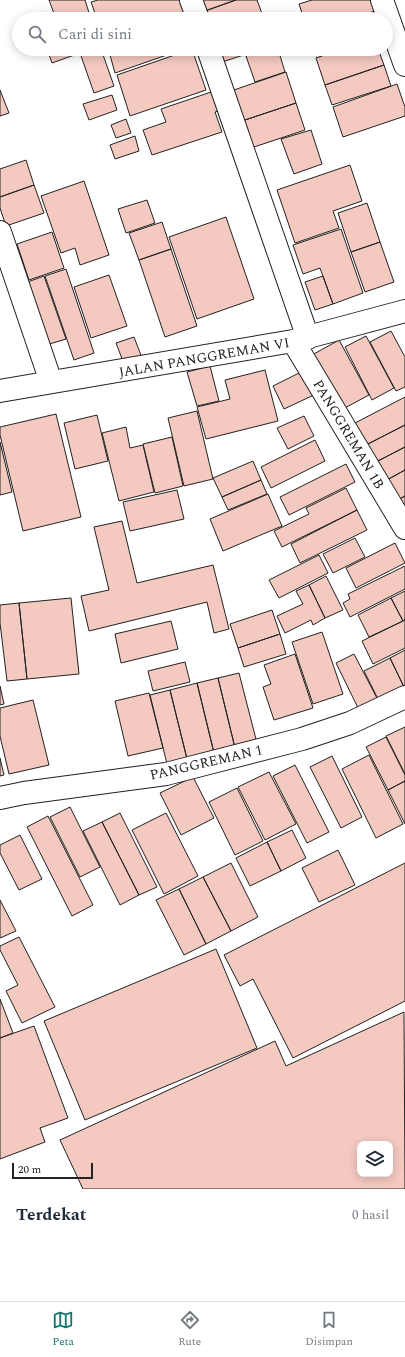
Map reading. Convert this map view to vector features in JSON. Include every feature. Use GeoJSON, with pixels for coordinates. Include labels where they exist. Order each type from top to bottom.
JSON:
{"type":"FeatureCollection","features":[{"type":"Feature","properties":{"kind":"street"},"geometry":{"type":"LineString","coordinates":[[191,0],[195,12]]}},
{"type":"Feature","properties":{"kind":"street"},"geometry":{"type":"LineString","coordinates":[[382,0],[386,12]]}},
{"type":"Feature","properties":{"kind":"street"},"geometry":{"type":"LineString","coordinates":[[393,31],[405,65]]}},
{"type":"Feature","properties":{"kind":"street","name":"PANGGREMAN 1B"},"geometry":{"type":"LineString","coordinates":[[210,56],[301,340],[405,528]]}},
{"type":"Feature","properties":{"kind":"street"},"geometry":{"type":"LineString","coordinates":[[0,232],[51,382]]}},
{"type":"Feature","properties":{"kind":"street","name":"JALAN PANGGREMAN VI"},"geometry":{"type":"LineString","coordinates":[[0,391],[301,340],[405,311]]}},
{"type":"Feature","properties":{"kind":"street","name":"PANGGREMAN 1"},"geometry":{"type":"LineString","coordinates":[[0,798],[24,793],[166,774],[302,739],[343,725],[405,697]]}},
{"type":"Feature","properties":{"kind":"building"},"geometry":{"type":"Polygon","coordinates":[[[49,0],[85,0],[89,12],[53,12],[49,0]]]}},
{"type":"Feature","properties":{"kind":"building"},"geometry":{"type":"Polygon","coordinates":[[[98,0],[186,0],[191,12],[95,12],[91,2],[98,0]]]}},
{"type":"Feature","properties":{"kind":"building"},"geometry":{"type":"Polygon","coordinates":[[[198,0],[236,0],[202,12],[198,0]]]}},
{"type":"Feature","properties":{"kind":"building"},"geometry":{"type":"Polygon","coordinates":[[[236,0],[257,0],[261,12],[202,12],[236,0]]]}},
{"type":"Feature","properties":{"kind":"building"},"geometry":{"type":"Polygon","coordinates":[[[312,0],[374,0],[378,10],[372,12],[302,12],[299,4],[312,0]]]}},
{"type":"Feature","properties":{"kind":"building"},"geometry":{"type":"Polygon","coordinates":[[[50,56],[72,56],[52,63],[50,56]]]}},
{"type":"Feature","properties":{"kind":"building"},"geometry":{"type":"Polygon","coordinates":[[[81,56],[103,56],[114,86],[94,93],[81,56]]]}},
{"type":"Feature","properties":{"kind":"building"},"geometry":{"type":"Polygon","coordinates":[[[110,56],[164,56],[115,73],[110,56]]]}},
{"type":"Feature","properties":{"kind":"building"},"geometry":{"type":"Polygon","coordinates":[[[172,56],[194,56],[206,90],[130,116],[117,75],[172,56]]]}},
{"type":"Feature","properties":{"kind":"building"},"geometry":{"type":"Polygon","coordinates":[[[217,56],[240,56],[219,63],[217,56]]]}},
{"type":"Feature","properties":{"kind":"building"},"geometry":{"type":"Polygon","coordinates":[[[246,56],[280,56],[285,72],[255,82],[246,56]]]}},
{"type":"Feature","properties":{"kind":"building"},"geometry":{"type":"Polygon","coordinates":[[[322,56],[381,56],[384,65],[325,85],[316,58],[322,56]]]}},
{"type":"Feature","properties":{"kind":"building"},"geometry":{"type":"Polygon","coordinates":[[[384,65],[391,86],[332,105],[325,85],[384,65]]]}},
{"type":"Feature","properties":{"kind":"building"},"geometry":{"type":"Polygon","coordinates":[[[286,72],[296,103],[242,121],[231,91],[286,72]]]}},
{"type":"Feature","properties":{"kind":"building"},"geometry":{"type":"Polygon","coordinates":[[[397,84],[405,107],[405,116],[343,137],[333,107],[397,84]]]}},
{"type":"Feature","properties":{"kind":"building"},"geometry":{"type":"Polygon","coordinates":[[[0,90],[9,113],[0,116],[0,90]]]}},
{"type":"Feature","properties":{"kind":"building"},"geometry":{"type":"Polygon","coordinates":[[[217,90],[224,109],[215,112],[222,132],[152,155],[143,130],[166,122],[161,109],[217,90]]]}},
{"type":"Feature","properties":{"kind":"building"},"geometry":{"type":"Polygon","coordinates":[[[112,95],[117,110],[89,120],[83,104],[112,95]]]}},
{"type":"Feature","properties":{"kind":"building"},"geometry":{"type":"Polygon","coordinates":[[[296,103],[305,130],[251,148],[242,121],[296,103]]]}},
{"type":"Feature","properties":{"kind":"building"},"geometry":{"type":"Polygon","coordinates":[[[126,119],[131,133],[116,138],[111,125],[126,119]]]}},
{"type":"Feature","properties":{"kind":"building"},"geometry":{"type":"Polygon","coordinates":[[[311,130],[322,164],[294,174],[281,139],[311,130]]]}},
{"type":"Feature","properties":{"kind":"building"},"geometry":{"type":"Polygon","coordinates":[[[135,136],[139,151],[115,159],[110,145],[135,136]]]}},
{"type":"Feature","properties":{"kind":"building"},"geometry":{"type":"Polygon","coordinates":[[[26,160],[34,185],[0,197],[0,169],[26,160]]]}},
{"type":"Feature","properties":{"kind":"building"},"geometry":{"type":"Polygon","coordinates":[[[350,165],[362,201],[333,211],[339,228],[295,243],[277,190],[350,165]]]}},
{"type":"Feature","properties":{"kind":"building"},"geometry":{"type":"Polygon","coordinates":[[[84,181],[109,255],[80,265],[75,248],[61,253],[41,196],[84,181]]]}},
{"type":"Feature","properties":{"kind":"building"},"geometry":{"type":"Polygon","coordinates":[[[34,185],[44,213],[6,226],[0,208],[0,197],[34,185]]]}},
{"type":"Feature","properties":{"kind":"building"},"geometry":{"type":"Polygon","coordinates":[[[147,200],[155,223],[126,233],[118,209],[147,200]]]}},
{"type":"Feature","properties":{"kind":"building"},"geometry":{"type":"Polygon","coordinates":[[[367,203],[380,242],[351,252],[338,213],[367,203]]]}},
{"type":"Feature","properties":{"kind":"building"},"geometry":{"type":"Polygon","coordinates":[[[226,217],[254,299],[197,319],[169,237],[226,217]]]}},
{"type":"Feature","properties":{"kind":"building"},"geometry":{"type":"Polygon","coordinates":[[[162,222],[171,249],[139,260],[129,233],[162,222]]]}},
{"type":"Feature","properties":{"kind":"building"},"geometry":{"type":"Polygon","coordinates":[[[341,229],[363,293],[333,304],[320,268],[303,274],[293,245],[341,229]]]}},
{"type":"Feature","properties":{"kind":"building"},"geometry":{"type":"Polygon","coordinates":[[[52,232],[64,268],[29,280],[17,244],[52,232]]]}},
{"type":"Feature","properties":{"kind":"building"},"geometry":{"type":"Polygon","coordinates":[[[380,242],[394,282],[365,292],[351,252],[380,242]]]}},
{"type":"Feature","properties":{"kind":"building"},"geometry":{"type":"Polygon","coordinates":[[[171,249],[197,326],[165,337],[139,260],[171,249]]]}},
{"type":"Feature","properties":{"kind":"building"},"geometry":{"type":"Polygon","coordinates":[[[66,269],[94,353],[74,360],[45,276],[66,269]]]}},
{"type":"Feature","properties":{"kind":"building"},"geometry":{"type":"Polygon","coordinates":[[[109,275],[127,326],[91,338],[74,287],[109,275]]]}},
{"type":"Feature","properties":{"kind":"building"},"geometry":{"type":"Polygon","coordinates":[[[44,276],[66,339],[46,345],[25,283],[44,276]]]}},
{"type":"Feature","properties":{"kind":"building"},"geometry":{"type":"Polygon","coordinates":[[[323,276],[333,304],[315,310],[305,282],[323,276]]]}},
{"type":"Feature","properties":{"kind":"building"},"geometry":{"type":"Polygon","coordinates":[[[391,331],[405,357],[405,387],[396,391],[370,342],[391,331]]]}},
{"type":"Feature","properties":{"kind":"building"},"geometry":{"type":"Polygon","coordinates":[[[366,336],[394,388],[372,400],[345,347],[366,336]]]}},
{"type":"Feature","properties":{"kind":"building"},"geometry":{"type":"Polygon","coordinates":[[[134,337],[142,358],[124,364],[116,343],[134,337]]]}},
{"type":"Feature","properties":{"kind":"building"},"geometry":{"type":"Polygon","coordinates":[[[339,340],[369,395],[341,410],[312,355],[339,340]]]}},
{"type":"Feature","properties":{"kind":"building"},"geometry":{"type":"Polygon","coordinates":[[[210,366],[219,401],[197,406],[187,372],[210,366]]]}},
{"type":"Feature","properties":{"kind":"building"},"geometry":{"type":"Polygon","coordinates":[[[265,370],[278,421],[206,439],[197,407],[230,399],[225,380],[265,370]]]}},
{"type":"Feature","properties":{"kind":"building"},"geometry":{"type":"Polygon","coordinates":[[[305,370],[316,394],[284,409],[273,386],[305,370]]]}},
{"type":"Feature","properties":{"kind":"building"},"geometry":{"type":"Polygon","coordinates":[[[405,397],[405,425],[366,445],[355,423],[405,397]]]}},
{"type":"Feature","properties":{"kind":"building"},"geometry":{"type":"Polygon","coordinates":[[[197,411],[213,479],[184,486],[168,418],[197,411]]]}},
{"type":"Feature","properties":{"kind":"building"},"geometry":{"type":"Polygon","coordinates":[[[56,414],[81,517],[23,531],[0,435],[0,427],[56,414]]]}},
{"type":"Feature","properties":{"kind":"building"},"geometry":{"type":"Polygon","coordinates":[[[97,415],[108,461],[75,469],[64,423],[97,415]]]}},
{"type":"Feature","properties":{"kind":"building"},"geometry":{"type":"Polygon","coordinates":[[[304,416],[314,436],[288,449],[277,428],[304,416]]]}},
{"type":"Feature","properties":{"kind":"building"},"geometry":{"type":"Polygon","coordinates":[[[405,425],[405,447],[376,462],[366,445],[405,425]]]}},
{"type":"Feature","properties":{"kind":"building"},"geometry":{"type":"Polygon","coordinates":[[[126,427],[130,448],[143,445],[154,492],[119,501],[102,433],[126,427]]]}},
{"type":"Feature","properties":{"kind":"building"},"geometry":{"type":"Polygon","coordinates":[[[172,437],[183,486],[155,493],[143,444],[172,437]]]}},
{"type":"Feature","properties":{"kind":"building"},"geometry":{"type":"Polygon","coordinates":[[[315,440],[325,461],[271,488],[261,467],[315,440]]]}},
{"type":"Feature","properties":{"kind":"building"},"geometry":{"type":"Polygon","coordinates":[[[0,442],[12,492],[0,495],[0,442]]]}},
{"type":"Feature","properties":{"kind":"building"},"geometry":{"type":"Polygon","coordinates":[[[405,447],[405,470],[385,481],[376,462],[405,447]]]}},
{"type":"Feature","properties":{"kind":"building"},"geometry":{"type":"Polygon","coordinates":[[[253,461],[261,480],[222,497],[213,478],[253,461]]]}},
{"type":"Feature","properties":{"kind":"building"},"geometry":{"type":"Polygon","coordinates":[[[346,464],[355,482],[289,515],[280,497],[346,464]]]}},
{"type":"Feature","properties":{"kind":"building"},"geometry":{"type":"Polygon","coordinates":[[[405,470],[405,496],[396,501],[385,481],[405,470]]]}},
{"type":"Feature","properties":{"kind":"building"},"geometry":{"type":"Polygon","coordinates":[[[261,480],[267,494],[228,510],[222,497],[261,480]]]}},
{"type":"Feature","properties":{"kind":"building"},"geometry":{"type":"Polygon","coordinates":[[[346,488],[357,510],[282,547],[274,531],[309,514],[306,508],[346,488]]]}},
{"type":"Feature","properties":{"kind":"building"},"geometry":{"type":"Polygon","coordinates":[[[177,490],[184,519],[130,531],[123,502],[177,490]]]}},
{"type":"Feature","properties":{"kind":"building"},"geometry":{"type":"Polygon","coordinates":[[[268,494],[282,526],[223,551],[210,519],[268,494]]]}},
{"type":"Feature","properties":{"kind":"building"},"geometry":{"type":"Polygon","coordinates":[[[405,496],[405,517],[396,501],[405,496]]]}},
{"type":"Feature","properties":{"kind":"building"},"geometry":{"type":"Polygon","coordinates":[[[357,510],[367,530],[300,563],[291,544],[357,510]]]}},
{"type":"Feature","properties":{"kind":"building"},"geometry":{"type":"Polygon","coordinates":[[[122,521],[137,583],[213,565],[229,629],[214,633],[207,602],[89,631],[81,596],[109,590],[94,527],[122,521]]]}},
{"type":"Feature","properties":{"kind":"building"},"geometry":{"type":"Polygon","coordinates":[[[355,538],[365,557],[333,573],[323,554],[355,538]]]}},
{"type":"Feature","properties":{"kind":"building"},"geometry":{"type":"Polygon","coordinates":[[[395,543],[405,563],[356,588],[346,568],[395,543]]]}},
{"type":"Feature","properties":{"kind":"building"},"geometry":{"type":"Polygon","coordinates":[[[319,555],[328,573],[279,598],[269,580],[319,555]]]}},
{"type":"Feature","properties":{"kind":"building"},"geometry":{"type":"Polygon","coordinates":[[[405,566],[405,589],[350,617],[343,603],[350,599],[348,594],[405,566]]]}},
{"type":"Feature","properties":{"kind":"building"},"geometry":{"type":"Polygon","coordinates":[[[326,576],[343,610],[325,618],[309,585],[326,576]]]}},
{"type":"Feature","properties":{"kind":"building"},"geometry":{"type":"Polygon","coordinates":[[[309,585],[325,618],[313,625],[311,620],[285,633],[277,616],[303,604],[296,591],[309,585]]]}},
{"type":"Feature","properties":{"kind":"building"},"geometry":{"type":"Polygon","coordinates":[[[405,591],[405,619],[403,621],[391,598],[405,591]]]}},
{"type":"Feature","properties":{"kind":"building"},"geometry":{"type":"Polygon","coordinates":[[[71,598],[79,674],[27,679],[19,603],[71,598]]]}},
{"type":"Feature","properties":{"kind":"building"},"geometry":{"type":"Polygon","coordinates":[[[391,598],[403,621],[369,637],[358,615],[391,598]]]}},
{"type":"Feature","properties":{"kind":"building"},"geometry":{"type":"Polygon","coordinates":[[[19,603],[27,679],[7,681],[0,623],[0,605],[19,603]]]}},
{"type":"Feature","properties":{"kind":"building"},"geometry":{"type":"Polygon","coordinates":[[[272,610],[280,634],[238,648],[230,624],[272,610]]]}},
{"type":"Feature","properties":{"kind":"building"},"geometry":{"type":"Polygon","coordinates":[[[405,620],[405,648],[373,664],[362,641],[405,620]]]}},
{"type":"Feature","properties":{"kind":"building"},"geometry":{"type":"Polygon","coordinates":[[[171,621],[178,649],[121,663],[115,634],[171,621]]]}},
{"type":"Feature","properties":{"kind":"building"},"geometry":{"type":"Polygon","coordinates":[[[322,632],[343,694],[313,704],[292,642],[322,632]]]}},
{"type":"Feature","properties":{"kind":"building"},"geometry":{"type":"Polygon","coordinates":[[[280,634],[286,654],[244,667],[238,648],[280,634]]]}},
{"type":"Feature","properties":{"kind":"building"},"geometry":{"type":"Polygon","coordinates":[[[405,650],[405,689],[390,658],[405,650]]]}},
{"type":"Feature","properties":{"kind":"building"},"geometry":{"type":"Polygon","coordinates":[[[295,654],[313,708],[274,720],[263,687],[271,684],[264,665],[295,654]]]}},
{"type":"Feature","properties":{"kind":"building"},"geometry":{"type":"Polygon","coordinates":[[[354,654],[379,702],[360,712],[336,663],[354,654]]]}},
{"type":"Feature","properties":{"kind":"building"},"geometry":{"type":"Polygon","coordinates":[[[390,658],[405,689],[379,701],[364,671],[390,658]]]}},
{"type":"Feature","properties":{"kind":"building"},"geometry":{"type":"Polygon","coordinates":[[[185,662],[190,682],[153,691],[148,671],[185,662]]]}},
{"type":"Feature","properties":{"kind":"building"},"geometry":{"type":"Polygon","coordinates":[[[239,673],[258,747],[236,752],[218,678],[239,673]]]}},
{"type":"Feature","properties":{"kind":"building"},"geometry":{"type":"Polygon","coordinates":[[[218,678],[236,752],[215,757],[197,683],[218,678]]]}},
{"type":"Feature","properties":{"kind":"building"},"geometry":{"type":"Polygon","coordinates":[[[197,683],[215,757],[188,763],[170,690],[197,683]]]}},
{"type":"Feature","properties":{"kind":"building"},"geometry":{"type":"Polygon","coordinates":[[[0,686],[4,704],[0,705],[0,686]]]}},
{"type":"Feature","properties":{"kind":"building"},"geometry":{"type":"Polygon","coordinates":[[[170,690],[188,763],[168,768],[150,695],[170,690]]]}},
{"type":"Feature","properties":{"kind":"building"},"geometry":{"type":"Polygon","coordinates":[[[149,693],[163,748],[128,756],[115,701],[149,693]]]}},
{"type":"Feature","properties":{"kind":"building"},"geometry":{"type":"Polygon","coordinates":[[[33,700],[49,765],[9,774],[0,736],[0,708],[33,700]]]}},
{"type":"Feature","properties":{"kind":"building"},"geometry":{"type":"Polygon","coordinates":[[[405,727],[405,774],[386,736],[405,727]]]}},
{"type":"Feature","properties":{"kind":"building"},"geometry":{"type":"Polygon","coordinates":[[[386,737],[405,775],[405,781],[388,790],[366,747],[386,737]]]}},
{"type":"Feature","properties":{"kind":"building"},"geometry":{"type":"Polygon","coordinates":[[[369,755],[403,824],[376,838],[342,769],[369,755]]]}},
{"type":"Feature","properties":{"kind":"building"},"geometry":{"type":"Polygon","coordinates":[[[332,756],[362,817],[341,828],[310,767],[332,756]]]}},
{"type":"Feature","properties":{"kind":"building"},"geometry":{"type":"Polygon","coordinates":[[[0,758],[4,775],[0,776],[0,758]]]}},
{"type":"Feature","properties":{"kind":"building"},"geometry":{"type":"Polygon","coordinates":[[[295,765],[329,832],[307,843],[273,776],[295,765]]]}},
{"type":"Feature","properties":{"kind":"building"},"geometry":{"type":"Polygon","coordinates":[[[269,772],[296,824],[265,840],[238,787],[269,772]]]}},
{"type":"Feature","properties":{"kind":"building"},"geometry":{"type":"Polygon","coordinates":[[[193,777],[214,818],[181,835],[160,793],[193,777]]]}},
{"type":"Feature","properties":{"kind":"building"},"geometry":{"type":"Polygon","coordinates":[[[405,781],[405,824],[388,790],[405,781]]]}},
{"type":"Feature","properties":{"kind":"building"},"geometry":{"type":"Polygon","coordinates":[[[237,788],[263,841],[235,855],[209,802],[237,788]]]}},
{"type":"Feature","properties":{"kind":"building"},"geometry":{"type":"Polygon","coordinates":[[[70,807],[100,867],[80,877],[50,817],[70,807]]]}},
{"type":"Feature","properties":{"kind":"building"},"geometry":{"type":"Polygon","coordinates":[[[120,813],[157,887],[139,895],[102,822],[120,813]]]}},
{"type":"Feature","properties":{"kind":"building"},"geometry":{"type":"Polygon","coordinates":[[[166,813],[198,876],[164,894],[132,830],[166,813]]]}},
{"type":"Feature","properties":{"kind":"building"},"geometry":{"type":"Polygon","coordinates":[[[48,816],[93,905],[72,916],[27,827],[48,816]]]}},
{"type":"Feature","properties":{"kind":"building"},"geometry":{"type":"Polygon","coordinates":[[[102,822],[139,895],[120,905],[83,831],[102,822]]]}},
{"type":"Feature","properties":{"kind":"building"},"geometry":{"type":"Polygon","coordinates":[[[292,830],[306,858],[281,871],[267,842],[292,830]]]}},
{"type":"Feature","properties":{"kind":"building"},"geometry":{"type":"Polygon","coordinates":[[[20,835],[42,879],[19,890],[0,853],[0,845],[20,835]]]}},
{"type":"Feature","properties":{"kind":"building"},"geometry":{"type":"Polygon","coordinates":[[[267,842],[281,871],[250,886],[236,858],[267,842]]]}},
{"type":"Feature","properties":{"kind":"building"},"geometry":{"type":"Polygon","coordinates":[[[338,850],[355,885],[319,902],[302,868],[338,850]]]}},
{"type":"Feature","properties":{"kind":"building"},"geometry":{"type":"Polygon","coordinates":[[[231,863],[258,917],[231,931],[203,877],[231,863]]]}},
{"type":"Feature","properties":{"kind":"building"},"geometry":{"type":"Polygon","coordinates":[[[405,863],[405,1001],[293,1058],[253,979],[240,986],[224,955],[405,863]]]}},
{"type":"Feature","properties":{"kind":"building"},"geometry":{"type":"Polygon","coordinates":[[[203,877],[231,931],[206,944],[179,889],[203,877]]]}},
{"type":"Feature","properties":{"kind":"building"},"geometry":{"type":"Polygon","coordinates":[[[179,889],[206,944],[184,955],[156,900],[179,889]]]}},
{"type":"Feature","properties":{"kind":"building"},"geometry":{"type":"Polygon","coordinates":[[[0,900],[16,931],[0,938],[0,900]]]}},
{"type":"Feature","properties":{"kind":"building"},"geometry":{"type":"Polygon","coordinates":[[[19,937],[55,1007],[22,1023],[6,991],[18,985],[0,950],[0,946],[19,937]]]}},
{"type":"Feature","properties":{"kind":"building"},"geometry":{"type":"Polygon","coordinates":[[[216,949],[257,1048],[85,1120],[44,1021],[216,949]]]}},
{"type":"Feature","properties":{"kind":"building"},"geometry":{"type":"Polygon","coordinates":[[[0,999],[13,1033],[0,1038],[0,999]]]}},
{"type":"Feature","properties":{"kind":"building"},"geometry":{"type":"Polygon","coordinates":[[[404,1012],[405,1189],[83,1189],[60,1140],[275,1041],[286,1066],[404,1012]]]}},
{"type":"Feature","properties":{"kind":"building"},"geometry":{"type":"Polygon","coordinates":[[[34,1026],[68,1118],[40,1128],[45,1142],[0,1159],[0,1038],[34,1026]]]}}]}
